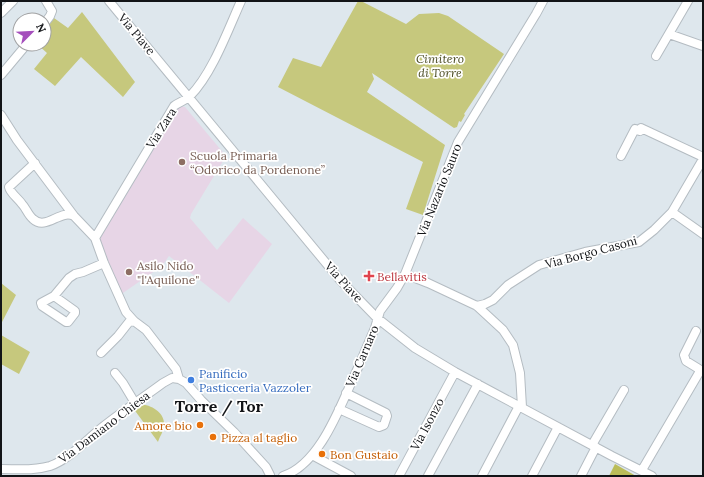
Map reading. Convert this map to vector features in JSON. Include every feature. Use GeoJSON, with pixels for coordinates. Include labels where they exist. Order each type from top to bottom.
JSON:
{"type":"FeatureCollection","features":[{"type":"Feature","properties":{"kind":"street"},"geometry":{"type":"LineString","coordinates":[[1,13],[13,1]]}},
{"type":"Feature","properties":{"kind":"street"},"geometry":{"type":"LineString","coordinates":[[46,1],[52,12]]}},
{"type":"Feature","properties":{"kind":"street","name":"Via Piave"},"geometry":{"type":"LineString","coordinates":[[109,1],[340,280],[377,318],[415,348],[455,372],[652,476]]}},
{"type":"Feature","properties":{"kind":"street","name":"Via Zara"},"geometry":{"type":"LineString","coordinates":[[95,238],[174,106],[189,97],[213,61],[241,1]]}},
{"type":"Feature","properties":{"kind":"street","name":"Via Nazario Sauro"},"geometry":{"type":"LineString","coordinates":[[377,318],[380,311],[405,274],[458,142],[543,1]]}},
{"type":"Feature","properties":{"kind":"street"},"geometry":{"type":"LineString","coordinates":[[656,56],[688,1]]}},
{"type":"Feature","properties":{"kind":"street"},"geometry":{"type":"LineString","coordinates":[[669,34],[703,46]]}},
{"type":"Feature","properties":{"kind":"street"},"geometry":{"type":"LineString","coordinates":[[1,75],[20,52]]}},
{"type":"Feature","properties":{"kind":"street"},"geometry":{"type":"LineString","coordinates":[[1,115],[17,140],[74,216],[95,238],[104,263],[126,312],[134,321],[146,330],[155,341],[176,369],[179,378],[186,383],[234,432],[266,467],[269,475],[276,473],[283,476]]}},
{"type":"Feature","properties":{"kind":"street","name":"Via Borgo Casoni"},"geometry":{"type":"LineString","coordinates":[[477,306],[493,300],[508,285],[540,265],[586,252],[639,242],[654,230],[672,212],[703,158],[641,128],[640,130],[635,128],[621,156]]}},
{"type":"Feature","properties":{"kind":"street"},"geometry":{"type":"LineString","coordinates":[[35,163],[9,187],[11,192],[23,205],[31,218],[37,222],[46,222],[67,214],[74,216]]}},
{"type":"Feature","properties":{"kind":"street"},"geometry":{"type":"LineString","coordinates":[[672,212],[703,234]]}},
{"type":"Feature","properties":{"kind":"street"},"geometry":{"type":"LineString","coordinates":[[54,296],[69,278],[75,274],[104,263]]}},
{"type":"Feature","properties":{"kind":"street"},"geometry":{"type":"LineString","coordinates":[[405,274],[477,306],[502,330],[513,345],[520,373],[520,407],[482,476]]}},
{"type":"Feature","properties":{"kind":"street","name":"Via Carnaro"},"geometry":{"type":"LineString","coordinates":[[283,476],[292,474],[312,455],[332,426],[375,328],[377,318]]}},
{"type":"Feature","properties":{"kind":"street"},"geometry":{"type":"LineString","coordinates":[[101,353],[118,336],[128,322],[134,321]]}},
{"type":"Feature","properties":{"kind":"street"},"geometry":{"type":"LineString","coordinates":[[642,470],[700,371],[686,361],[684,355],[696,330]]}},
{"type":"Feature","properties":{"kind":"street","name":"Via Isonzo"},"geometry":{"type":"LineString","coordinates":[[399,476],[455,372]]}},
{"type":"Feature","properties":{"kind":"street"},"geometry":{"type":"LineString","coordinates":[[115,374],[123,383],[135,403]]}},
{"type":"Feature","properties":{"kind":"street","name":"Via Damiano Chiesa"},"geometry":{"type":"LineString","coordinates":[[1,469],[30,469],[52,465],[70,454],[104,426],[167,380],[179,378]]}},
{"type":"Feature","properties":{"kind":"street"},"geometry":{"type":"LineString","coordinates":[[428,476],[478,384]]}},
{"type":"Feature","properties":{"kind":"street"},"geometry":{"type":"LineString","coordinates":[[581,476],[594,446],[624,390]]}},
{"type":"Feature","properties":{"kind":"street","name":"Via Carnaro"},"geometry":{"type":"LineString","coordinates":[[339,409],[379,427],[384,425],[388,416],[386,413],[346,393]]}},
{"type":"Feature","properties":{"kind":"street"},"geometry":{"type":"LineString","coordinates":[[532,476],[558,427]]}},
{"type":"Feature","properties":{"kind":"street"},"geometry":{"type":"LineString","coordinates":[[312,455],[351,476]]}},
{"type":"Feature","properties":{"kind":"shaded area"},"geometry":{"type":"Polygon","coordinates":[[[181,106],[185,107],[226,156],[190,218],[217,250],[243,218],[272,244],[229,303],[169,256],[162,266],[120,295],[110,273],[112,270],[100,243],[100,237],[176,108],[181,106]]]}},
{"type":"Feature","properties":{"kind":"shaded area"},"geometry":{"type":"Polygon","coordinates":[[[615,464],[636,476],[609,476],[615,464]]]}},
{"type":"Feature","properties":{"kind":"green space","name":"Cimitero di Torre"},"geometry":{"type":"Polygon","coordinates":[[[358,1],[361,1],[406,24],[419,14],[439,13],[448,16],[504,54],[464,114],[465,115],[461,122],[459,121],[457,127],[454,128],[372,73],[374,79],[367,92],[445,145],[423,215],[406,209],[423,162],[278,87],[293,58],[321,67],[358,1]]]}},
{"type":"Feature","properties":{"kind":"green space"},"geometry":{"type":"Polygon","coordinates":[[[82,12],[135,82],[123,97],[81,57],[55,86],[34,69],[47,53],[46,52],[52,52],[52,21],[54,18],[68,28],[82,12]]]}},
{"type":"Feature","properties":{"kind":"green space"},"geometry":{"type":"Polygon","coordinates":[[[1,283],[16,295],[1,324],[1,283]]]}},
{"type":"Feature","properties":{"kind":"green space"},"geometry":{"type":"Polygon","coordinates":[[[1,335],[30,352],[19,374],[1,364],[1,335]]]}},
{"type":"Feature","properties":{"kind":"green space"},"geometry":{"type":"Polygon","coordinates":[[[140,404],[153,408],[163,418],[164,427],[158,442],[133,408],[140,404]]]}},
{"type":"Feature","properties":{"kind":"place","name":"Scuola Primaria “Odorico da Pordenone”"},"geometry":{"type":"Point","coordinates":[182,162]}},
{"type":"Feature","properties":{"kind":"place","name":"Asilo Nido \"l'Aquilone\""},"geometry":{"type":"Point","coordinates":[129,272]}},
{"type":"Feature","properties":{"kind":"place","name":"Bellavitis"},"geometry":{"type":"Point","coordinates":[369,276]}},
{"type":"Feature","properties":{"kind":"place","name":"Panificio Pasticceria Vazzoler"},"geometry":{"type":"Point","coordinates":[191,380]}},
{"type":"Feature","properties":{"kind":"place","name":"Amore bio"},"geometry":{"type":"Point","coordinates":[200,425]}},
{"type":"Feature","properties":{"kind":"place","name":"Pizza al taglio"},"geometry":{"type":"Point","coordinates":[213,437]}},
{"type":"Feature","properties":{"kind":"place","name":"Bon Gustaio"},"geometry":{"type":"Point","coordinates":[322,454]}},
{"type":"Feature","properties":{"kind":"district","name":"Torre / Tor"},"geometry":{"type":"Point","coordinates":[219,406]}}]}
